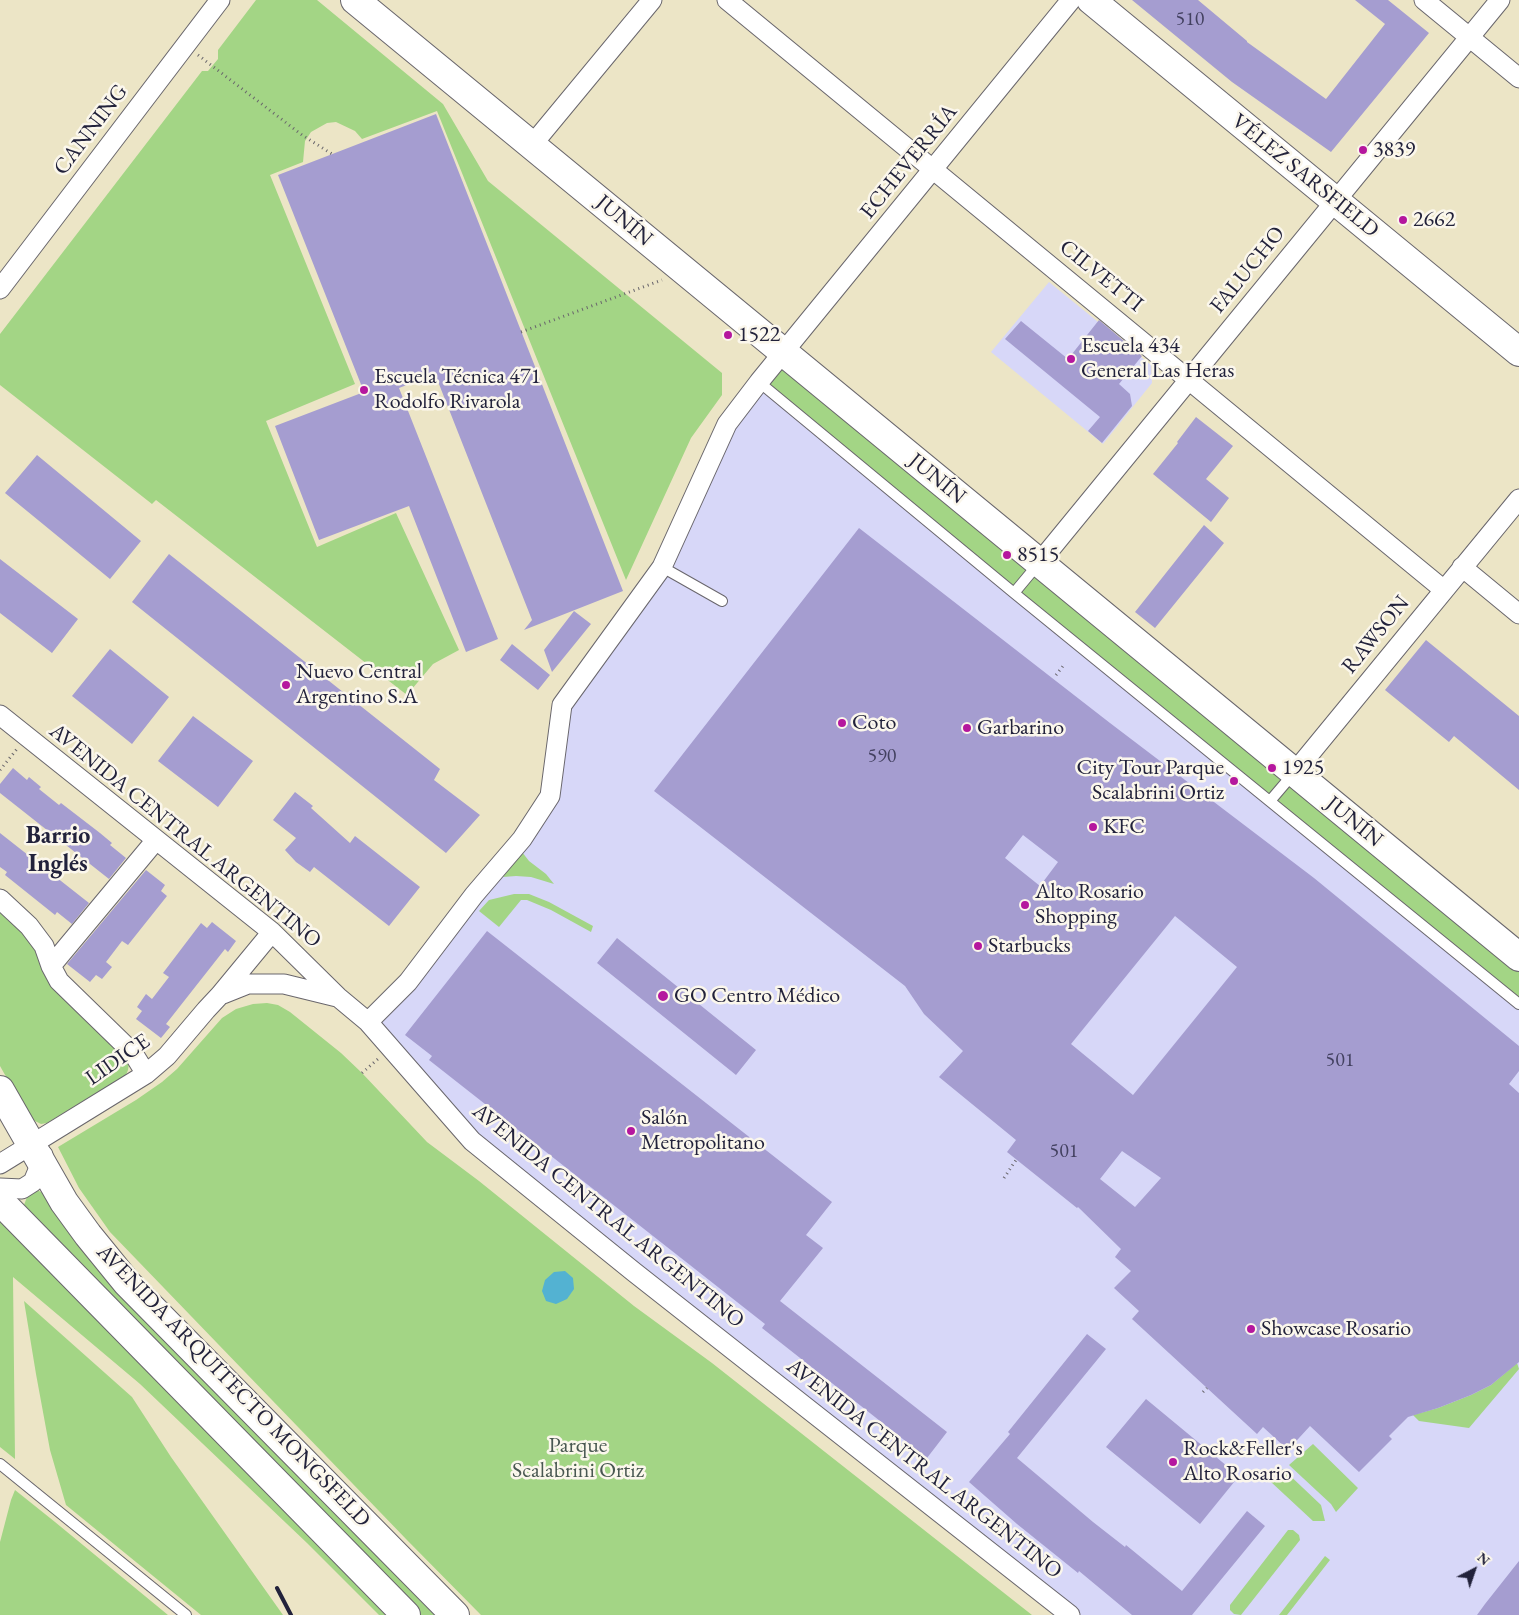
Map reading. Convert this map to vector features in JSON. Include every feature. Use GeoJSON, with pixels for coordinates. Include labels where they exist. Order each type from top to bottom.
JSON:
{"type":"FeatureCollection","features":[{"type":"Feature","properties":{"kind":"main road","name":"JUNÍN"},"geometry":{"type":"LineString","coordinates":[[355,0],[1519,957]]}},
{"type":"Feature","properties":{"kind":"main road","name":"VÉLEZ SARSFIELD"},"geometry":{"type":"LineString","coordinates":[[1091,0],[1519,352]]}},
{"type":"Feature","properties":{"kind":"main road","name":"AVENIDA ARQUITECTO MONGSFELD"},"geometry":{"type":"LineString","coordinates":[[0,1090],[42,1146],[64,1202],[88,1235],[127,1282],[455,1615]]}},
{"type":"Feature","properties":{"kind":"main road","name":"AVENIDA ARQUITECTO MONGSFELD"},"geometry":{"type":"LineString","coordinates":[[0,1201],[406,1615]]}},
{"type":"Feature","properties":{"kind":"street","name":"CANNING"},"geometry":{"type":"LineString","coordinates":[[0,289],[220,0]]}},
{"type":"Feature","properties":{"kind":"street"},"geometry":{"type":"LineString","coordinates":[[532,145],[652,0]]}},
{"type":"Feature","properties":{"kind":"street","name":"CILVETTI"},"geometry":{"type":"LineString","coordinates":[[727,0],[1444,590]]}},
{"type":"Feature","properties":{"kind":"street","name":"ECHEVERRÍA"},"geometry":{"type":"LineString","coordinates":[[368,1022],[408,982],[474,895],[522,839],[550,796],[562,705],[662,567],[727,424],[759,382],[1071,0]]}},
{"type":"Feature","properties":{"kind":"street"},"geometry":{"type":"LineString","coordinates":[[1424,0],[1519,78]]}},
{"type":"Feature","properties":{"kind":"street","name":"FALUCHO"},"geometry":{"type":"LineString","coordinates":[[1039,563],[1500,0]]}},
{"type":"Feature","properties":{"kind":"street","name":"RAWSON"},"geometry":{"type":"LineString","coordinates":[[1294,773],[1519,499]]}},
{"type":"Feature","properties":{"kind":"street"},"geometry":{"type":"LineString","coordinates":[[1462,567],[1519,614]]}},
{"type":"Feature","properties":{"kind":"street","name":"AVENIDA CENTRAL ARGENTINO"},"geometry":{"type":"LineString","coordinates":[[0,715],[272,932],[338,997],[368,1022],[472,1141],[1070,1615]]}},
{"type":"Feature","properties":{"kind":"street"},"geometry":{"type":"LineString","coordinates":[[51,966],[156,840]]}},
{"type":"Feature","properties":{"kind":"street"},"geometry":{"type":"LineString","coordinates":[[0,899],[29,926],[44,946],[59,981],[133,1053],[146,1074]]}},
{"type":"Feature","properties":{"kind":"street","name":"LIDICE"},"geometry":{"type":"LineString","coordinates":[[0,1164],[42,1146],[146,1074],[166,1056],[272,932]]}},
{"type":"Feature","properties":{"kind":"street","name":"LIDICE"},"geometry":{"type":"LineString","coordinates":[[220,995],[248,984],[284,984],[338,997]]}},
{"type":"Feature","properties":{"kind":"street","name":"LIDICE"},"geometry":{"type":"LineString","coordinates":[[0,1188],[22,1188],[33,1182],[42,1146]]}},
{"type":"Feature","properties":{"kind":"lane","name":"JUNÍN"},"geometry":{"type":"LineString","coordinates":[[759,382],[1014,593],[1519,1004]]}},
{"type":"Feature","properties":{"kind":"lane","name":"FALUCHO"},"geometry":{"type":"LineString","coordinates":[[1014,593],[1039,563]]}},
{"type":"Feature","properties":{"kind":"lane"},"geometry":{"type":"LineString","coordinates":[[662,567],[722,601]]}},
{"type":"Feature","properties":{"kind":"lane","name":"RAWSON"},"geometry":{"type":"LineString","coordinates":[[1270,801],[1294,773]]}},
{"type":"Feature","properties":{"kind":"lane"},"geometry":{"type":"LineString","coordinates":[[0,1464],[186,1615]]}},
{"type":"Feature","properties":{"kind":"path"},"geometry":{"type":"LineString","coordinates":[[186,45],[302,135],[332,154]]}},
{"type":"Feature","properties":{"kind":"path"},"geometry":{"type":"LineString","coordinates":[[521,332],[685,271]]}},
{"type":"Feature","properties":{"kind":"path"},"geometry":{"type":"LineString","coordinates":[[1056,675],[1063,666]]}},
{"type":"Feature","properties":{"kind":"path"},"geometry":{"type":"LineString","coordinates":[[0,770],[27,737]]}},
{"type":"Feature","properties":{"kind":"path"},"geometry":{"type":"LineString","coordinates":[[1004,1178],[1016,1160]]}},
{"type":"Feature","properties":{"kind":"path"},"geometry":{"type":"LineString","coordinates":[[1203,1392],[1207,1388]]}},
{"type":"Feature","properties":{"kind":"shaded area","name":"Escuela 434 General Las Heras"},"geometry":{"type":"Polygon","coordinates":[[[1049,282],[1151,365],[1152,383],[1103,444],[991,352],[1049,282]]]}},
{"type":"Feature","properties":{"kind":"shaded area"},"geometry":{"type":"Polygon","coordinates":[[[759,382],[1519,1004],[1519,1615],[1070,1615],[472,1141],[368,1022],[550,796],[562,705],[662,567],[759,382]]]}},
{"type":"Feature","properties":{"kind":"green space"},"geometry":{"type":"Polygon","coordinates":[[[256,0],[317,0],[443,104],[488,181],[722,373],[722,395],[691,438],[626,580],[437,111],[362,139],[355,131],[336,122],[327,123],[311,132],[305,141],[303,162],[270,175],[355,384],[266,421],[317,547],[396,513],[459,650],[433,664],[407,695],[156,500],[152,504],[0,385],[0,334],[202,71],[208,71],[218,59],[218,50],[256,0]]]}},
{"type":"Feature","properties":{"kind":"green space"},"geometry":{"type":"Polygon","coordinates":[[[783,353],[1519,957],[1519,1004],[759,382],[783,353]]]}},
{"type":"Feature","properties":{"kind":"green space"},"geometry":{"type":"Polygon","coordinates":[[[522,852],[554,884],[531,877],[503,877],[522,852]]]}},
{"type":"Feature","properties":{"kind":"green space"},"geometry":{"type":"Polygon","coordinates":[[[514,894],[529,894],[549,902],[593,926],[591,932],[551,910],[527,900],[521,900],[499,927],[479,911],[489,900],[514,894]]]}},
{"type":"Feature","properties":{"kind":"green space"},"geometry":{"type":"Polygon","coordinates":[[[0,909],[15,923],[125,1055],[129,1063],[126,1075],[47,1123],[41,1124],[35,1121],[26,1112],[0,1066],[0,909]]]}},
{"type":"Feature","properties":{"kind":"green space","name":"Parque Scalabrini Ortiz"},"geometry":{"type":"Polygon","coordinates":[[[267,1003],[278,1005],[290,1012],[341,1053],[427,1142],[479,1181],[634,1306],[712,1363],[1032,1615],[481,1615],[110,1232],[79,1188],[58,1147],[162,1082],[177,1069],[222,1018],[236,1009],[253,1004],[267,1003]]]}},
{"type":"Feature","properties":{"kind":"green space"},"geometry":{"type":"Polygon","coordinates":[[[32,1191],[39,1191],[45,1194],[439,1615],[421,1615],[26,1211],[24,1205],[32,1191]]]}},
{"type":"Feature","properties":{"kind":"green space"},"geometry":{"type":"Polygon","coordinates":[[[0,1220],[393,1615],[379,1615],[307,1543],[140,1384],[13,1277],[15,1459],[0,1447],[0,1220]]]}},
{"type":"Feature","properties":{"kind":"green space"},"geometry":{"type":"Polygon","coordinates":[[[24,1301],[132,1397],[171,1457],[283,1615],[201,1615],[66,1505],[50,1450],[24,1301]]]}},
{"type":"Feature","properties":{"kind":"green space"},"geometry":{"type":"Polygon","coordinates":[[[1517,1363],[1519,1369],[1469,1428],[1419,1421],[1413,1415],[1438,1408],[1491,1385],[1517,1363]]]}},
{"type":"Feature","properties":{"kind":"green space"},"geometry":{"type":"Polygon","coordinates":[[[1313,1444],[1358,1488],[1336,1512],[1331,1504],[1289,1465],[1313,1444]]]}},
{"type":"Feature","properties":{"kind":"green space"},"geometry":{"type":"Polygon","coordinates":[[[1283,1469],[1321,1505],[1325,1521],[1313,1521],[1271,1482],[1283,1469]]]}},
{"type":"Feature","properties":{"kind":"green space"},"geometry":{"type":"Polygon","coordinates":[[[15,1490],[168,1615],[0,1615],[0,1542],[15,1490]]]}},
{"type":"Feature","properties":{"kind":"green space"},"geometry":{"type":"Polygon","coordinates":[[[1288,1530],[1293,1530],[1299,1535],[1300,1540],[1241,1615],[1234,1614],[1230,1610],[1230,1605],[1288,1530]]]}},
{"type":"Feature","properties":{"kind":"green space"},"geometry":{"type":"Polygon","coordinates":[[[1325,1556],[1330,1560],[1287,1615],[1279,1615],[1325,1556]]]}},
{"type":"Feature","properties":{"kind":"water"},"geometry":{"type":"Polygon","coordinates":[[[565,1271],[573,1278],[574,1289],[567,1299],[556,1304],[546,1301],[542,1291],[545,1280],[554,1272],[565,1271]]]}},
{"type":"Feature","properties":{"kind":"building"},"geometry":{"type":"Polygon","coordinates":[[[1132,0],[1198,0],[1247,42],[1326,99],[1385,24],[1355,0],[1388,0],[1429,33],[1331,152],[1232,82],[1132,0]]]}},
{"type":"Feature","properties":{"kind":"building"},"geometry":{"type":"Polygon","coordinates":[[[436,114],[623,591],[524,630],[532,620],[435,374],[399,388],[498,639],[466,652],[409,506],[319,540],[275,426],[364,392],[278,175],[436,114]]]}},
{"type":"Feature","properties":{"kind":"building"},"geometry":{"type":"Polygon","coordinates":[[[1099,320],[1142,356],[1119,384],[1130,394],[1132,406],[1102,443],[1088,431],[1100,417],[1005,339],[1021,321],[1068,359],[1099,320]]]}},
{"type":"Feature","properties":{"kind":"building"},"geometry":{"type":"Polygon","coordinates":[[[1196,417],[1233,446],[1206,479],[1229,498],[1211,522],[1153,474],[1196,417]]]}},
{"type":"Feature","properties":{"kind":"building"},"geometry":{"type":"Polygon","coordinates":[[[37,455],[141,541],[110,579],[5,493],[37,455]]]}},
{"type":"Feature","properties":{"kind":"building"},"geometry":{"type":"Polygon","coordinates":[[[1204,525],[1224,543],[1155,628],[1135,612],[1204,525]]]}},
{"type":"Feature","properties":{"kind":"building"},"geometry":{"type":"Polygon","coordinates":[[[859,528],[1110,723],[1314,878],[1519,1046],[1519,1071],[1509,1084],[1519,1093],[1519,1362],[1491,1385],[1471,1395],[1408,1417],[1389,1436],[1392,1439],[1359,1472],[1310,1426],[1288,1450],[1263,1427],[1257,1434],[1132,1319],[1139,1311],[1114,1288],[1131,1271],[1115,1257],[1121,1249],[1078,1207],[1007,1152],[1016,1140],[939,1077],[963,1051],[924,1014],[905,986],[654,791],[859,528]],[[1023,835],[1005,858],[1040,886],[1058,862],[1023,835]],[[1175,916],[1071,1044],[1133,1095],[1237,967],[1175,916]],[[1122,1151],[1100,1179],[1135,1207],[1161,1178],[1122,1151]]]}},
{"type":"Feature","properties":{"kind":"building","name":"Nuevo Central Argentino S.A"},"geometry":{"type":"Polygon","coordinates":[[[169,554],[440,769],[434,780],[480,815],[446,853],[132,602],[169,554]]]}},
{"type":"Feature","properties":{"kind":"building"},"geometry":{"type":"Polygon","coordinates":[[[0,559],[78,619],[52,653],[0,613],[0,559]]]}},
{"type":"Feature","properties":{"kind":"building"},"geometry":{"type":"Polygon","coordinates":[[[574,611],[591,624],[552,672],[544,650],[574,611]]]}},
{"type":"Feature","properties":{"kind":"building"},"geometry":{"type":"Polygon","coordinates":[[[1426,640],[1519,716],[1519,790],[1454,736],[1449,742],[1385,690],[1426,640]]]}},
{"type":"Feature","properties":{"kind":"building"},"geometry":{"type":"Polygon","coordinates":[[[512,644],[550,675],[538,690],[500,660],[512,644]]]}},
{"type":"Feature","properties":{"kind":"building"},"geometry":{"type":"Polygon","coordinates":[[[110,649],[169,697],[132,744],[72,696],[110,649]]]}},
{"type":"Feature","properties":{"kind":"building"},"geometry":{"type":"Polygon","coordinates":[[[193,716],[253,761],[218,807],[158,761],[193,716]]]}},
{"type":"Feature","properties":{"kind":"building"},"geometry":{"type":"Polygon","coordinates":[[[13,768],[27,780],[29,777],[41,787],[39,789],[59,805],[61,803],[100,833],[112,843],[110,845],[126,858],[109,879],[0,793],[0,784],[13,768]]]}},
{"type":"Feature","properties":{"kind":"building"},"geometry":{"type":"Polygon","coordinates":[[[295,792],[313,806],[311,808],[350,843],[355,836],[420,887],[389,926],[314,867],[310,872],[296,862],[285,850],[296,838],[273,820],[295,792]]]}},
{"type":"Feature","properties":{"kind":"building"},"geometry":{"type":"Polygon","coordinates":[[[0,833],[89,903],[72,924],[57,912],[55,915],[5,875],[7,872],[0,867],[0,833]]]}},
{"type":"Feature","properties":{"kind":"building"},"geometry":{"type":"Polygon","coordinates":[[[146,870],[165,885],[161,891],[167,896],[128,945],[122,941],[106,962],[112,967],[102,979],[96,975],[90,982],[67,964],[146,870]]]}},
{"type":"Feature","properties":{"kind":"building"},"geometry":{"type":"Polygon","coordinates":[[[212,922],[236,941],[228,952],[225,949],[166,1024],[170,1027],[161,1038],[136,1019],[142,1011],[137,1007],[146,994],[152,999],[169,977],[163,973],[201,923],[207,928],[212,922]]]}},
{"type":"Feature","properties":{"kind":"building","name":"Salón Metropolitano"},"geometry":{"type":"Polygon","coordinates":[[[487,931],[832,1202],[806,1235],[823,1248],[780,1301],[947,1432],[927,1458],[762,1328],[765,1324],[429,1060],[432,1056],[405,1035],[487,931]]]}},
{"type":"Feature","properties":{"kind":"building","name":"GO Centro Médico"},"geometry":{"type":"Polygon","coordinates":[[[617,938],[756,1050],[736,1075],[597,963],[617,938]]]}},
{"type":"Feature","properties":{"kind":"building"},"geometry":{"type":"Polygon","coordinates":[[[1087,1334],[1106,1349],[1017,1458],[1093,1522],[1125,1547],[1126,1545],[1182,1591],[1247,1511],[1265,1526],[1192,1615],[1132,1615],[1079,1571],[1078,1573],[1017,1524],[969,1482],[1010,1434],[1008,1432],[1087,1334]]]}},
{"type":"Feature","properties":{"kind":"building","name":"Rock&Feller's Alto Rosario"},"geometry":{"type":"Polygon","coordinates":[[[1146,1399],[1239,1476],[1200,1524],[1106,1447],[1146,1399]]]}},
{"type":"Feature","properties":{"kind":"building"},"geometry":{"type":"Polygon","coordinates":[[[1519,1561],[1519,1615],[1477,1615],[1485,1604],[1519,1561]]]}},
{"type":"Feature","properties":{"kind":"railway"},"geometry":{"type":"LineString","coordinates":[[277,1588],[291,1615]]}},
{"type":"Feature","properties":{"kind":"place","name":"3839"},"geometry":{"type":"Point","coordinates":[1363,150]}},
{"type":"Feature","properties":{"kind":"place","name":"2662"},"geometry":{"type":"Point","coordinates":[1403,220]}},
{"type":"Feature","properties":{"kind":"place","name":"1522"},"geometry":{"type":"Point","coordinates":[728,335]}},
{"type":"Feature","properties":{"kind":"place","name":"Escuela 434 General Las Heras"},"geometry":{"type":"Point","coordinates":[1071,359]}},
{"type":"Feature","properties":{"kind":"place","name":"Escuela Técnica 471 Rodolfo Rivarola"},"geometry":{"type":"Point","coordinates":[364,390]}},
{"type":"Feature","properties":{"kind":"place","name":"8515"},"geometry":{"type":"Point","coordinates":[1007,555]}},
{"type":"Feature","properties":{"kind":"place","name":"Nuevo Central Argentino S.A"},"geometry":{"type":"Point","coordinates":[286,685]}},
{"type":"Feature","properties":{"kind":"place","name":"Coto"},"geometry":{"type":"Point","coordinates":[842,723]}},
{"type":"Feature","properties":{"kind":"place","name":"Garbarino"},"geometry":{"type":"Point","coordinates":[967,728]}},
{"type":"Feature","properties":{"kind":"place","name":"1925"},"geometry":{"type":"Point","coordinates":[1272,768]}},
{"type":"Feature","properties":{"kind":"place","name":"City Tour Parque Scalabrini Ortiz"},"geometry":{"type":"Point","coordinates":[1234,781]}},
{"type":"Feature","properties":{"kind":"place","name":"KFC"},"geometry":{"type":"Point","coordinates":[1093,827]}},
{"type":"Feature","properties":{"kind":"place","name":"Alto Rosario Shopping"},"geometry":{"type":"Point","coordinates":[1025,905]}},
{"type":"Feature","properties":{"kind":"place","name":"Starbucks"},"geometry":{"type":"Point","coordinates":[978,946]}},
{"type":"Feature","properties":{"kind":"place","name":"GO Centro Médico"},"geometry":{"type":"Point","coordinates":[663,996]}},
{"type":"Feature","properties":{"kind":"place","name":"Salón Metropolitano"},"geometry":{"type":"Point","coordinates":[631,1131]}},
{"type":"Feature","properties":{"kind":"place","name":"Showcase Rosario"},"geometry":{"type":"Point","coordinates":[1251,1329]}},
{"type":"Feature","properties":{"kind":"place","name":"Rock&Feller's Alto Rosario"},"geometry":{"type":"Point","coordinates":[1173,1462]}},
{"type":"Feature","properties":{"kind":"district","name":"Barrio Inglés"},"geometry":{"type":"Point","coordinates":[58,850]}}]}
